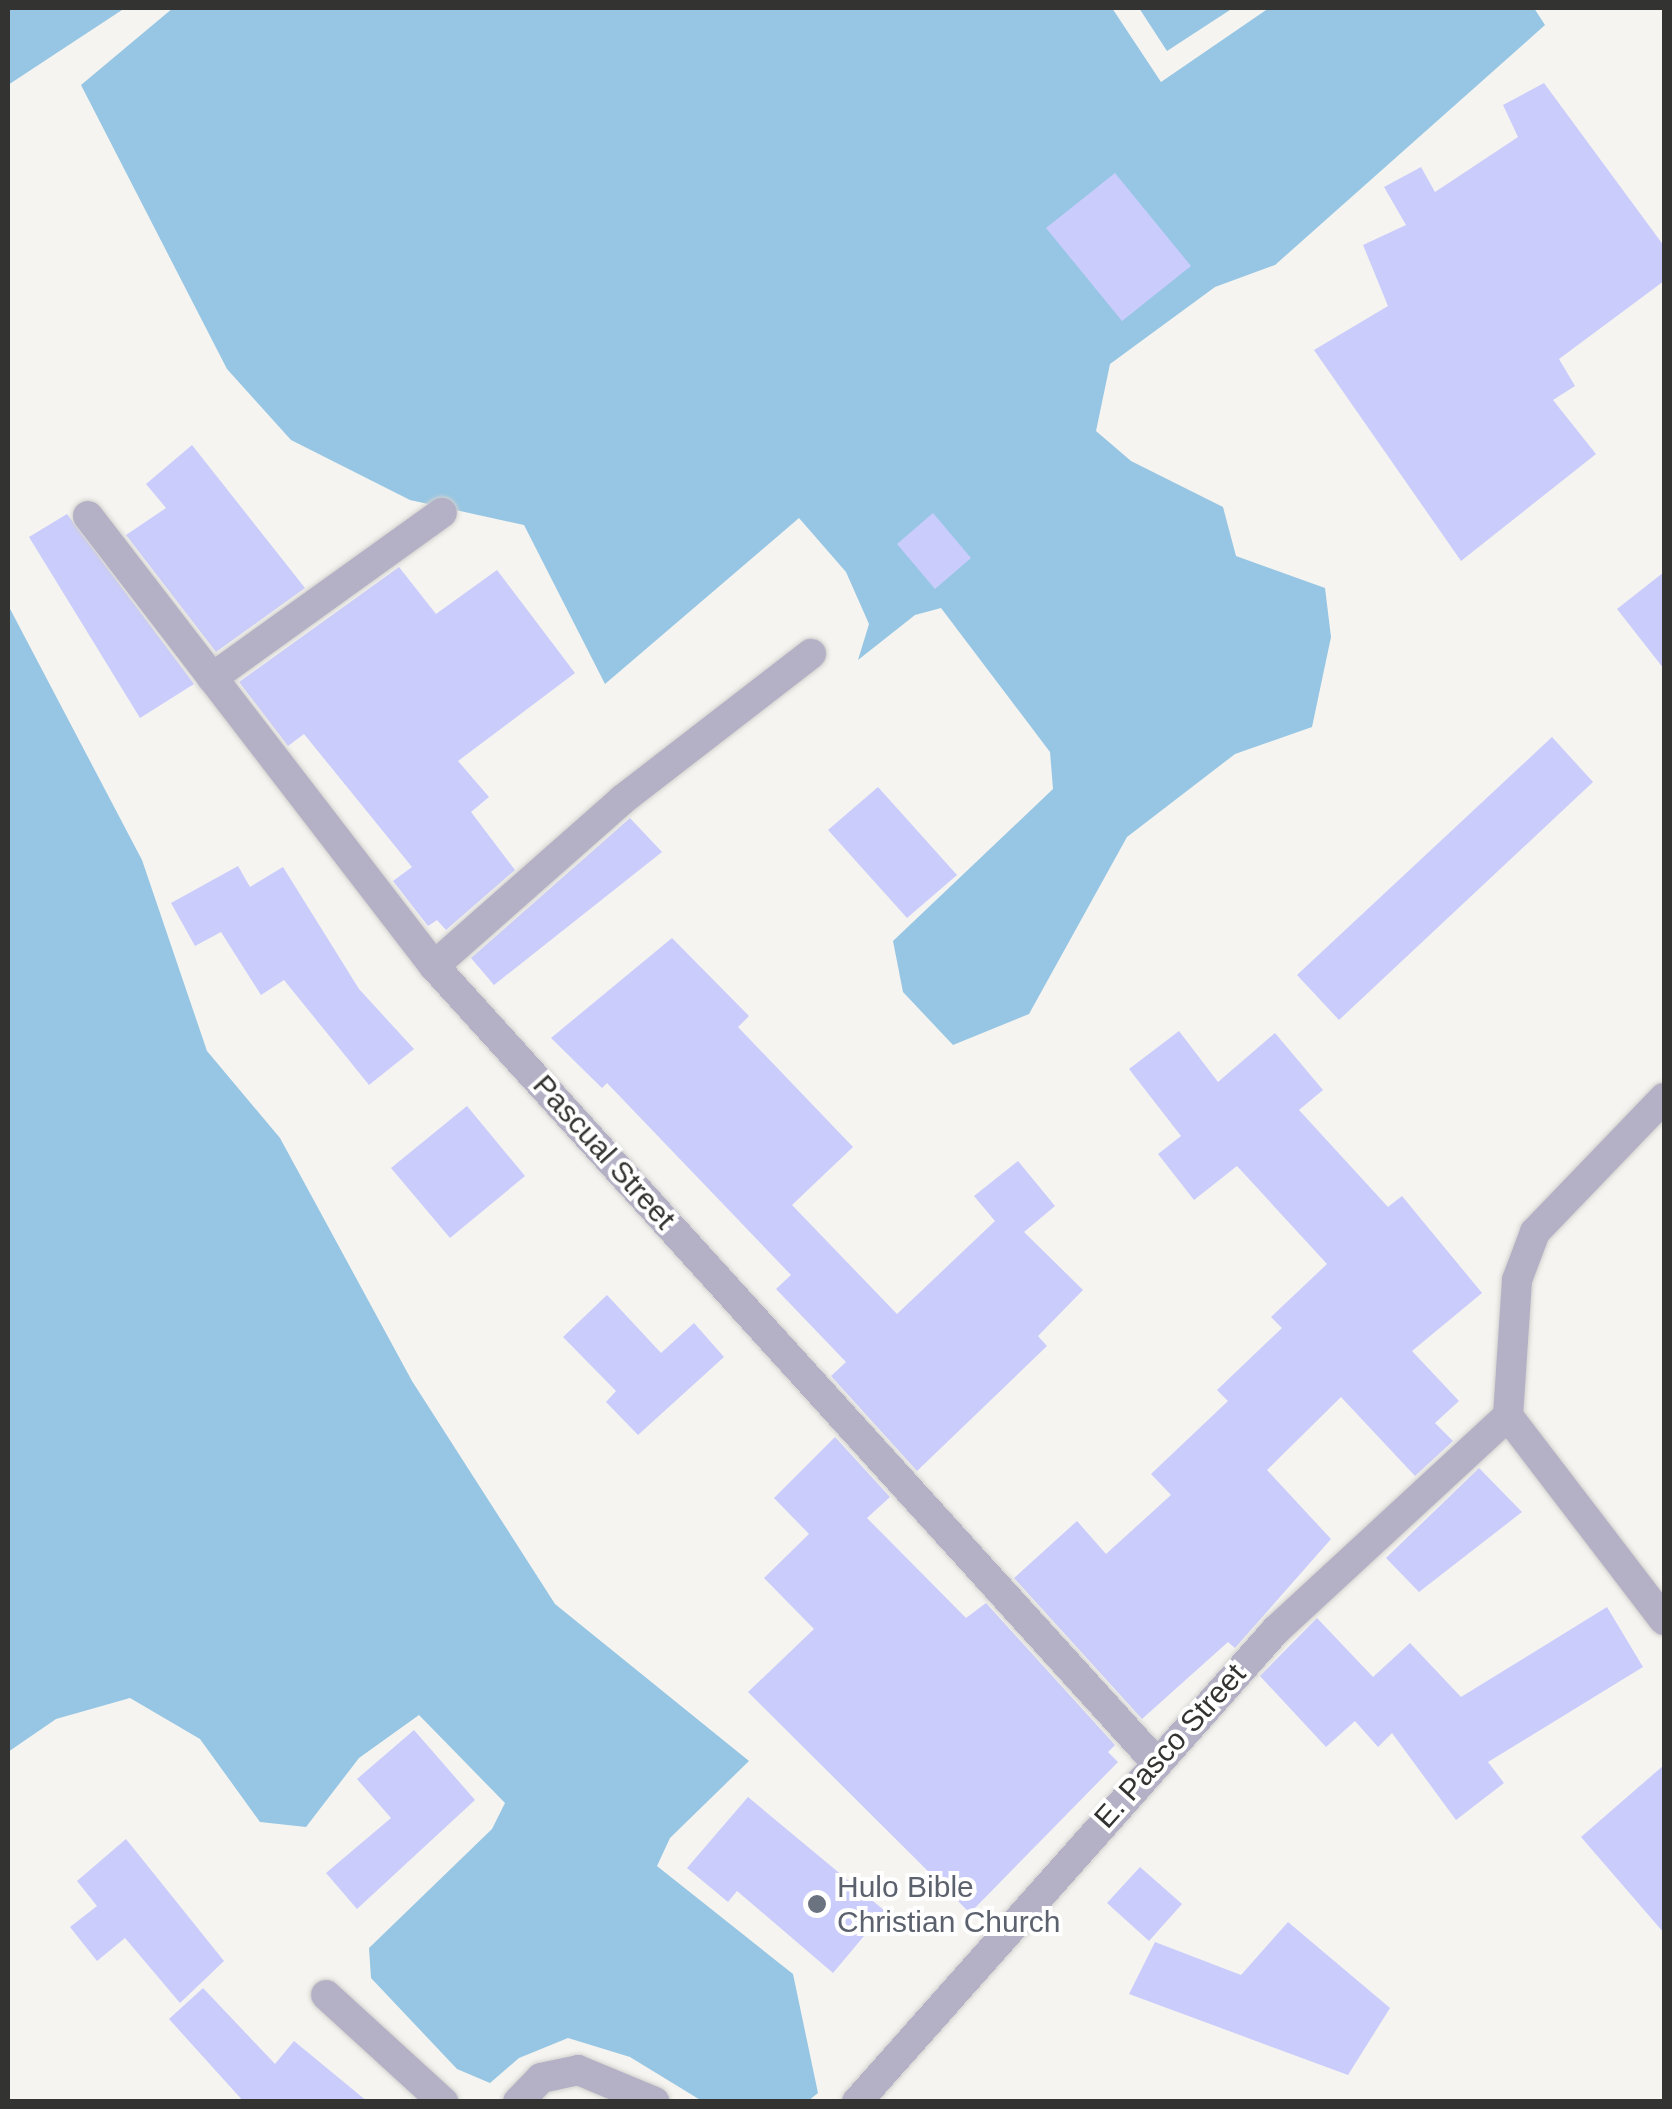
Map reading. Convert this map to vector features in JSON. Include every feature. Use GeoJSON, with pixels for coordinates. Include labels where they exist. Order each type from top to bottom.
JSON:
{"type":"FeatureCollection","features":[{"type":"Feature","properties":{"kind":"street"},"geometry":{"type":"LineString","coordinates":[[212,678],[442,513]]}},
{"type":"Feature","properties":{"kind":"street","name":"Pascual Street"},"geometry":{"type":"LineString","coordinates":[[88,516],[434,966],[1154,1760]]}},
{"type":"Feature","properties":{"kind":"street"},"geometry":{"type":"LineString","coordinates":[[434,966],[622,800],[811,654]]}},
{"type":"Feature","properties":{"kind":"street"},"geometry":{"type":"LineString","coordinates":[[1664,1098],[1535,1232],[1517,1280],[1508,1416],[1664,1620]]}},
{"type":"Feature","properties":{"kind":"street","name":"E. Pasco Street"},"geometry":{"type":"LineString","coordinates":[[858,2101],[1154,1760],[1276,1630],[1508,1416]]}},
{"type":"Feature","properties":{"kind":"street"},"geometry":{"type":"LineString","coordinates":[[326,1996],[443,2102]]}},
{"type":"Feature","properties":{"kind":"street"},"geometry":{"type":"LineString","coordinates":[[518,2102],[541,2078],[578,2070],[654,2102]]}},
{"type":"Feature","properties":{"kind":"water"},"geometry":{"type":"Polygon","coordinates":[[[8,8],[125,8],[8,85],[8,8]]]}},
{"type":"Feature","properties":{"kind":"water"},"geometry":{"type":"Polygon","coordinates":[[[173,8],[1112,8],[1161,82],[1269,8],[1534,8],[1545,25],[1275,265],[1215,287],[1110,364],[1096,431],[1131,461],[1223,507],[1236,556],[1325,588],[1331,637],[1312,727],[1235,754],[1127,837],[1029,1014],[953,1045],[903,992],[893,941],[1053,789],[1050,752],[941,608],[915,615],[858,660],[869,624],[846,572],[799,518],[605,684],[524,525],[410,500],[291,440],[227,369],[81,85],[173,8]]]}},
{"type":"Feature","properties":{"kind":"water"},"geometry":{"type":"Polygon","coordinates":[[[1139,8],[1233,8],[1167,51],[1139,8]]]}},
{"type":"Feature","properties":{"kind":"water"},"geometry":{"type":"Polygon","coordinates":[[[8,605],[142,860],[207,1051],[280,1138],[412,1381],[555,1604],[749,1761],[670,1838],[657,1866],[793,1974],[818,2093],[808,2101],[702,2101],[630,2057],[568,2038],[519,2058],[490,2083],[457,2069],[371,1978],[369,1948],[492,1829],[505,1803],[419,1715],[359,1758],[306,1827],[260,1822],[200,1739],[130,1698],[56,1719],[8,1752],[8,605]]]}},
{"type":"Feature","properties":{"kind":"building"},"geometry":{"type":"Polygon","coordinates":[[[1544,83],[1664,246],[1664,281],[1559,359],[1575,386],[1553,400],[1596,454],[1461,561],[1314,350],[1388,306],[1363,245],[1406,225],[1384,187],[1421,167],[1435,192],[1518,137],[1503,105],[1544,83]]]}},
{"type":"Feature","properties":{"kind":"building"},"geometry":{"type":"Polygon","coordinates":[[[1115,173],[1191,266],[1122,321],[1046,228],[1115,173]]]}},
{"type":"Feature","properties":{"kind":"building"},"geometry":{"type":"Polygon","coordinates":[[[192,445],[305,588],[216,652],[126,535],[166,508],[146,484],[192,445]]]}},
{"type":"Feature","properties":{"kind":"building"},"geometry":{"type":"Polygon","coordinates":[[[933,513],[971,558],[935,589],[897,544],[933,513]]]}},
{"type":"Feature","properties":{"kind":"building"},"geometry":{"type":"Polygon","coordinates":[[[67,514],[194,684],[140,718],[29,537],[67,514]]]}},
{"type":"Feature","properties":{"kind":"building"},"geometry":{"type":"Polygon","coordinates":[[[399,567],[436,614],[497,570],[575,673],[458,761],[489,797],[471,812],[515,870],[446,930],[437,920],[428,926],[393,881],[412,867],[304,734],[288,746],[239,682],[399,567]]]}},
{"type":"Feature","properties":{"kind":"building"},"geometry":{"type":"Polygon","coordinates":[[[1664,572],[1664,669],[1617,609],[1664,572]]]}},
{"type":"Feature","properties":{"kind":"building"},"geometry":{"type":"Polygon","coordinates":[[[1552,737],[1593,782],[1339,1020],[1297,975],[1552,737]]]}},
{"type":"Feature","properties":{"kind":"building"},"geometry":{"type":"Polygon","coordinates":[[[878,787],[957,875],[907,918],[828,830],[878,787]]]}},
{"type":"Feature","properties":{"kind":"building"},"geometry":{"type":"Polygon","coordinates":[[[630,818],[662,852],[494,985],[471,958],[630,818]]]}},
{"type":"Feature","properties":{"kind":"building"},"geometry":{"type":"Polygon","coordinates":[[[238,866],[250,887],[283,867],[359,989],[414,1049],[369,1085],[284,980],[261,995],[221,932],[195,946],[171,903],[238,866]]]}},
{"type":"Feature","properties":{"kind":"building"},"geometry":{"type":"Polygon","coordinates":[[[672,938],[749,1016],[738,1027],[853,1147],[792,1205],[897,1314],[995,1221],[974,1196],[1018,1161],[1055,1206],[1024,1232],[1083,1290],[1038,1336],[1047,1346],[917,1471],[831,1376],[846,1362],[776,1289],[791,1275],[607,1083],[602,1088],[551,1038],[672,938]]]}},
{"type":"Feature","properties":{"kind":"building"},"geometry":{"type":"Polygon","coordinates":[[[1179,1031],[1218,1082],[1275,1033],[1323,1090],[1299,1110],[1388,1207],[1402,1196],[1482,1293],[1412,1351],[1459,1401],[1435,1423],[1453,1441],[1415,1476],[1341,1397],[1267,1470],[1331,1539],[1235,1648],[1228,1642],[1142,1719],[1014,1578],[1077,1521],[1106,1554],[1171,1495],[1151,1474],[1228,1401],[1217,1390],[1282,1328],[1271,1317],[1327,1264],[1237,1166],[1194,1200],[1158,1154],[1181,1136],[1129,1069],[1179,1031]]]}},
{"type":"Feature","properties":{"kind":"building"},"geometry":{"type":"Polygon","coordinates":[[[467,1106],[525,1176],[450,1238],[391,1168],[467,1106]]]}},
{"type":"Feature","properties":{"kind":"building"},"geometry":{"type":"Polygon","coordinates":[[[607,1295],[661,1353],[694,1323],[724,1357],[638,1435],[606,1402],[616,1391],[563,1337],[607,1295]]]}},
{"type":"Feature","properties":{"kind":"building"},"geometry":{"type":"Polygon","coordinates":[[[835,1437],[890,1497],[867,1518],[966,1618],[986,1603],[1115,1745],[1108,1752],[1118,1762],[970,1913],[748,1692],[814,1629],[764,1578],[809,1534],[774,1498],[835,1437]]]}},
{"type":"Feature","properties":{"kind":"building"},"geometry":{"type":"Polygon","coordinates":[[[1479,1468],[1522,1512],[1419,1592],[1386,1558],[1479,1468]]]}},
{"type":"Feature","properties":{"kind":"building"},"geometry":{"type":"Polygon","coordinates":[[[1607,1607],[1643,1667],[1488,1762],[1504,1783],[1456,1820],[1392,1733],[1378,1747],[1355,1721],[1326,1747],[1260,1676],[1317,1618],[1373,1677],[1410,1643],[1461,1697],[1607,1607]]]}},
{"type":"Feature","properties":{"kind":"building"},"geometry":{"type":"Polygon","coordinates":[[[414,1730],[475,1800],[357,1909],[326,1873],[391,1818],[357,1779],[414,1730]]]}},
{"type":"Feature","properties":{"kind":"building"},"geometry":{"type":"Polygon","coordinates":[[[1664,1765],[1664,1933],[1581,1837],[1664,1765]]]}},
{"type":"Feature","properties":{"kind":"building","name":"Hulo Bible Christian Church"},"geometry":{"type":"Polygon","coordinates":[[[748,1797],[885,1911],[833,1973],[737,1891],[728,1902],[687,1868],[748,1797]]]}},
{"type":"Feature","properties":{"kind":"building"},"geometry":{"type":"Polygon","coordinates":[[[126,1839],[224,1961],[180,2003],[125,1938],[97,1961],[70,1927],[97,1906],[77,1881],[126,1839]]]}},
{"type":"Feature","properties":{"kind":"building"},"geometry":{"type":"Polygon","coordinates":[[[1140,1867],[1182,1904],[1149,1941],[1107,1903],[1140,1867]]]}},
{"type":"Feature","properties":{"kind":"building"},"geometry":{"type":"Polygon","coordinates":[[[1288,1922],[1390,2008],[1348,2075],[1129,1994],[1155,1942],[1241,1975],[1288,1922]]]}},
{"type":"Feature","properties":{"kind":"building"},"geometry":{"type":"Polygon","coordinates":[[[203,1988],[275,2064],[294,2041],[368,2102],[244,2102],[169,2019],[203,1988]]]}},
{"type":"Feature","properties":{"kind":"place","name":"Hulo Bible Christian Church"},"geometry":{"type":"Point","coordinates":[817,1904]}}]}
